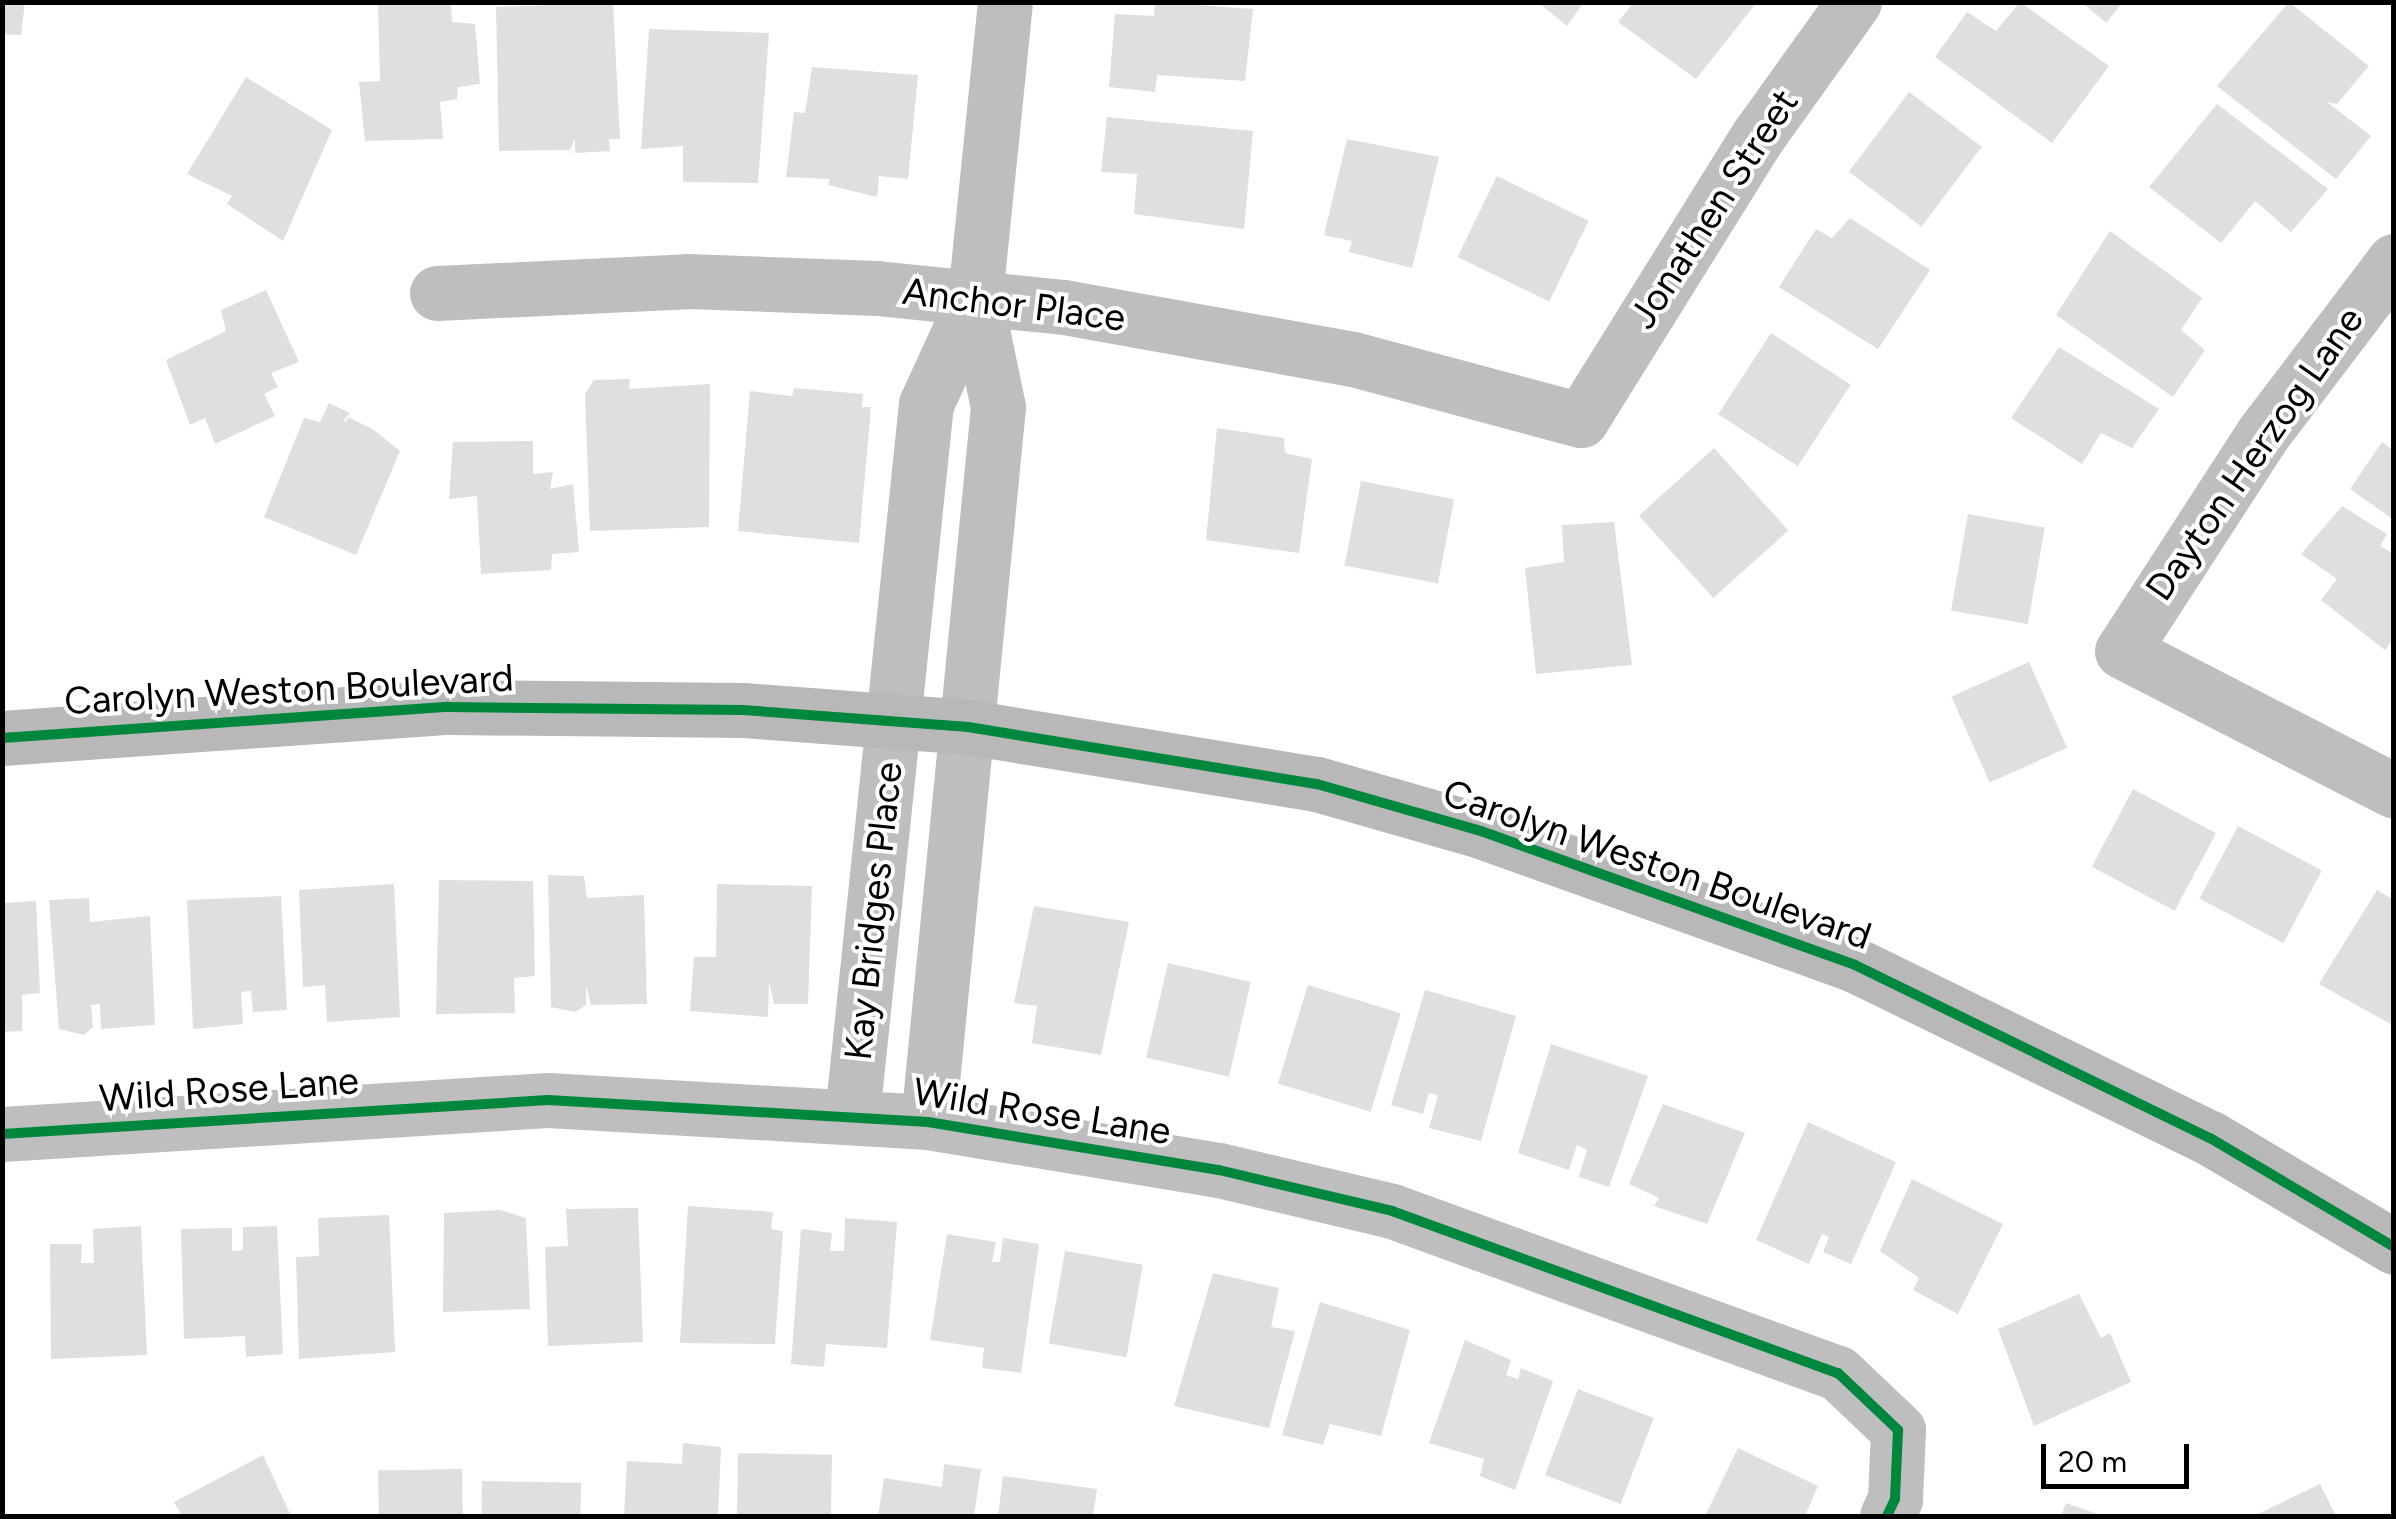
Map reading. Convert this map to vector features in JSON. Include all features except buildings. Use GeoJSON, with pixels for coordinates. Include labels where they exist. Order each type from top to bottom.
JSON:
{"type":"FeatureCollection","features":[{"type":"Feature","properties":{"kind":"street","name":"Kay Bridges Place"},"geometry":{"type":"LineString","coordinates":[[928,1122],[998,407],[975,298],[1005,2]]}},
{"type":"Feature","properties":{"kind":"street","name":"Jonathen Street"},"geometry":{"type":"LineString","coordinates":[[1581,420],[1758,136],[1854,2]]}},
{"type":"Feature","properties":{"kind":"street","name":"Dayton Herzog Lane"},"geometry":{"type":"LineString","coordinates":[[2394,261],[2262,435],[2122,651],[2394,791]]}},
{"type":"Feature","properties":{"kind":"street","name":"Anchor Place"},"geometry":{"type":"LineString","coordinates":[[436,293],[687,282],[975,298],[1353,359],[1581,420]]}},
{"type":"Feature","properties":{"kind":"street","name":"Kay Bridges Place"},"geometry":{"type":"LineString","coordinates":[[852,1116],[926,404],[975,298]]}},
{"type":"Feature","properties":{"kind":"street","name":"Carolyn Weston Boulevard"},"geometry":{"type":"LineString","coordinates":[[2,738],[564,704],[968,727],[1316,784],[1644,886],[1855,965],[2009,1034],[2394,1247]]}},
{"type":"Feature","properties":{"kind":"street","name":"Wild Rose Lane"},"geometry":{"type":"LineString","coordinates":[[2,1134],[548,1100],[928,1122],[1219,1170],[1392,1211],[1838,1373],[1898,1430],[1895,1499],[1887,1516]]}},
{"type":"Feature","properties":{"kind":"cycle path"},"geometry":{"type":"LineString","coordinates":[[2,738],[448,707],[743,710],[968,727],[1317,784],[1481,831],[1855,965],[2210,1138],[2394,1247]]}},
{"type":"Feature","properties":{"kind":"cycle path"},"geometry":{"type":"LineString","coordinates":[[2,1134],[548,1100],[928,1122],[1219,1170],[1392,1211],[1838,1373],[1898,1430],[1895,1499],[1887,1516]]}}]}
